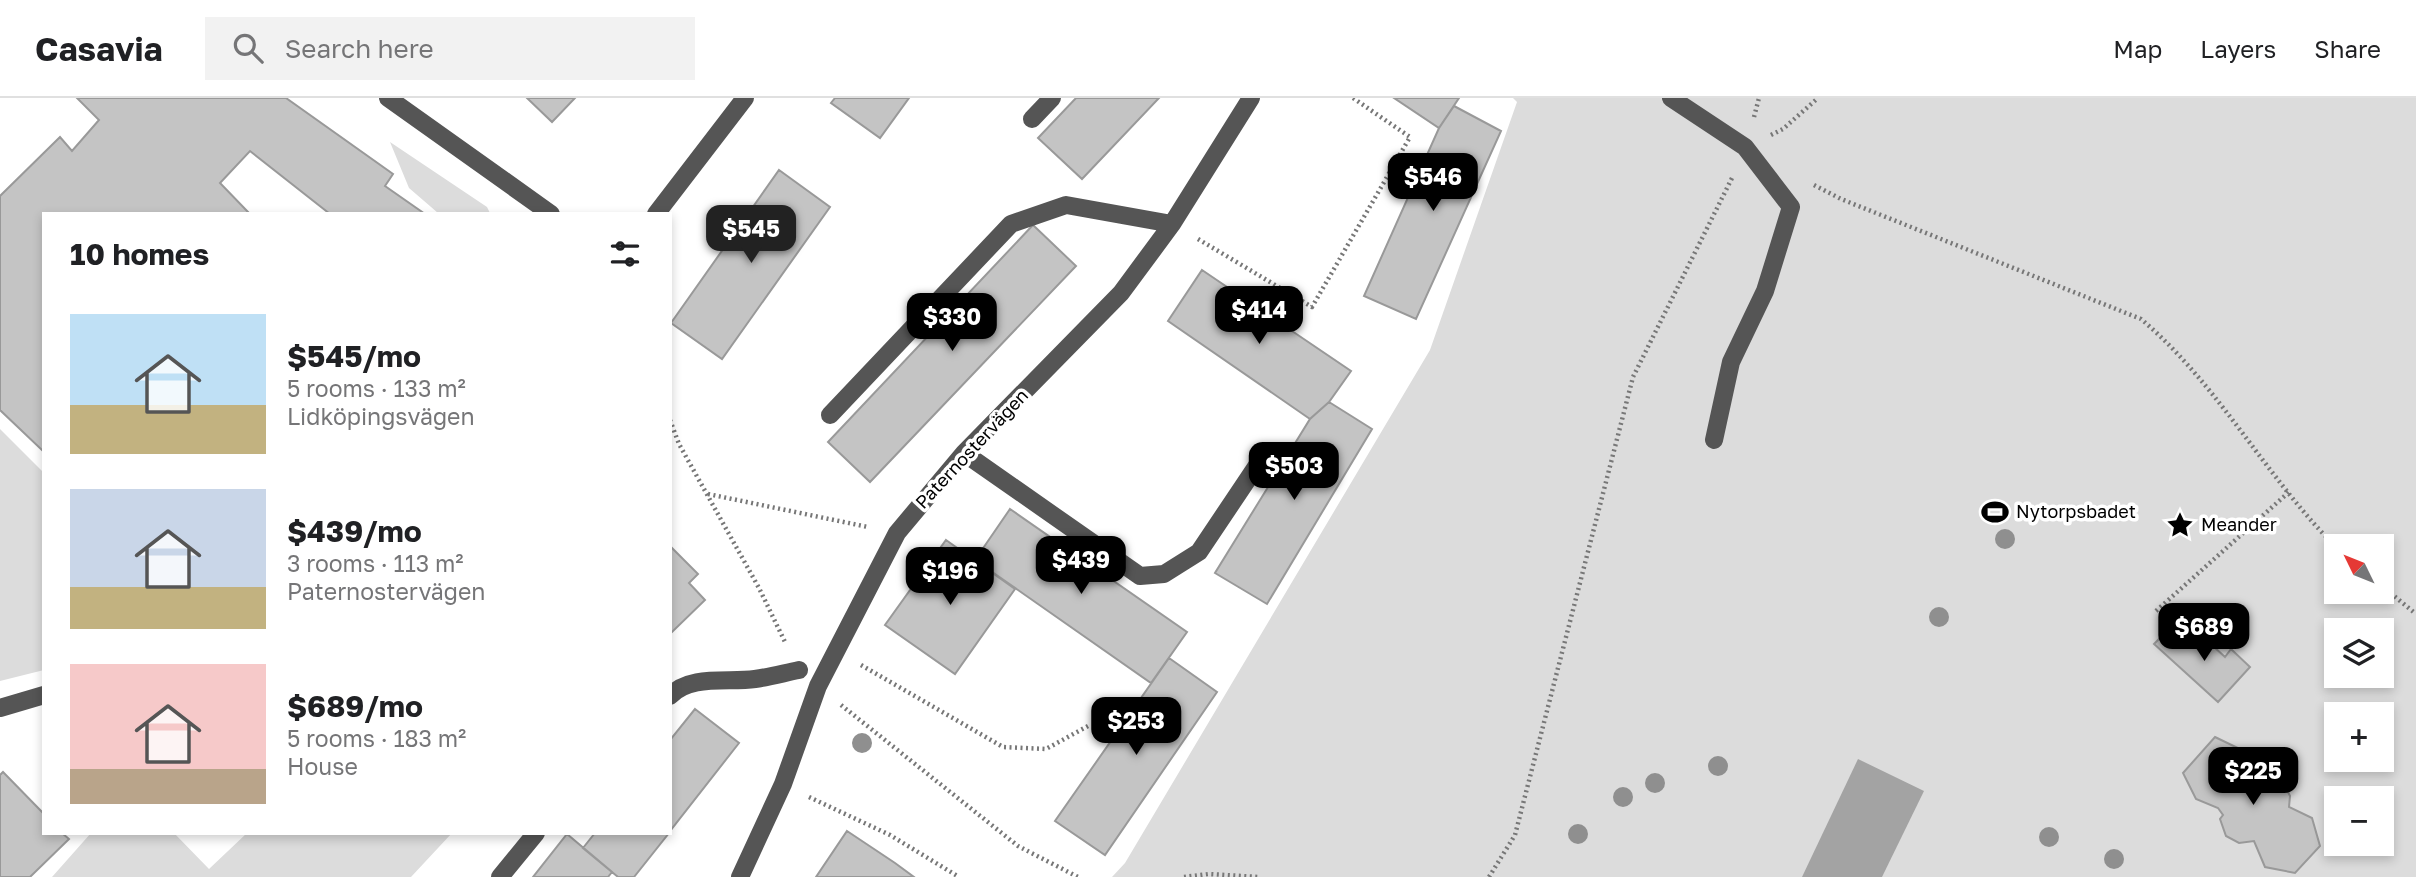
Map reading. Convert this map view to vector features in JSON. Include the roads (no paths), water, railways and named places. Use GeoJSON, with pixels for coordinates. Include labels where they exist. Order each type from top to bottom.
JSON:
{"type":"FeatureCollection","features":[{"type":"Feature","properties":{"kind":"street"},"geometry":{"type":"LineString","coordinates":[[388,98],[546,212]]}},
{"type":"Feature","properties":{"kind":"street"},"geometry":{"type":"LineString","coordinates":[[658,212],[745,98]]}},
{"type":"Feature","properties":{"kind":"street"},"geometry":{"type":"LineString","coordinates":[[1032,119],[1052,98]]}},
{"type":"Feature","properties":{"kind":"street","name":"Paternostervägen"},"geometry":{"type":"LineString","coordinates":[[740,877],[783,784],[818,686],[897,533],[964,453],[1121,293],[1172,224],[1251,98]]}},
{"type":"Feature","properties":{"kind":"street"},"geometry":{"type":"LineString","coordinates":[[1671,98],[1745,148],[1791,207],[1765,291],[1731,362],[1714,440]]}},
{"type":"Feature","properties":{"kind":"street"},"geometry":{"type":"LineString","coordinates":[[830,415],[1011,224],[1066,205],[1172,224]]}},
{"type":"Feature","properties":{"kind":"street"},"geometry":{"type":"LineString","coordinates":[[964,453],[1140,576],[1164,575],[1199,552],[1262,458]]}},
{"type":"Feature","properties":{"kind":"street"},"geometry":{"type":"LineString","coordinates":[[672,694],[677,688],[710,681],[754,680],[799,670]]}},
{"type":"Feature","properties":{"kind":"street"},"geometry":{"type":"LineString","coordinates":[[0,708],[42,696]]}},
{"type":"Feature","properties":{"kind":"street"},"geometry":{"type":"LineString","coordinates":[[500,877],[534,835]]}},
{"type":"Feature","properties":{"kind":"place","name":"Nytorpsbadet"},"geometry":{"type":"Point","coordinates":[1995,512]}},
{"type":"Feature","properties":{"kind":"place","name":"Meander"},"geometry":{"type":"Point","coordinates":[2180,525]}}]}
